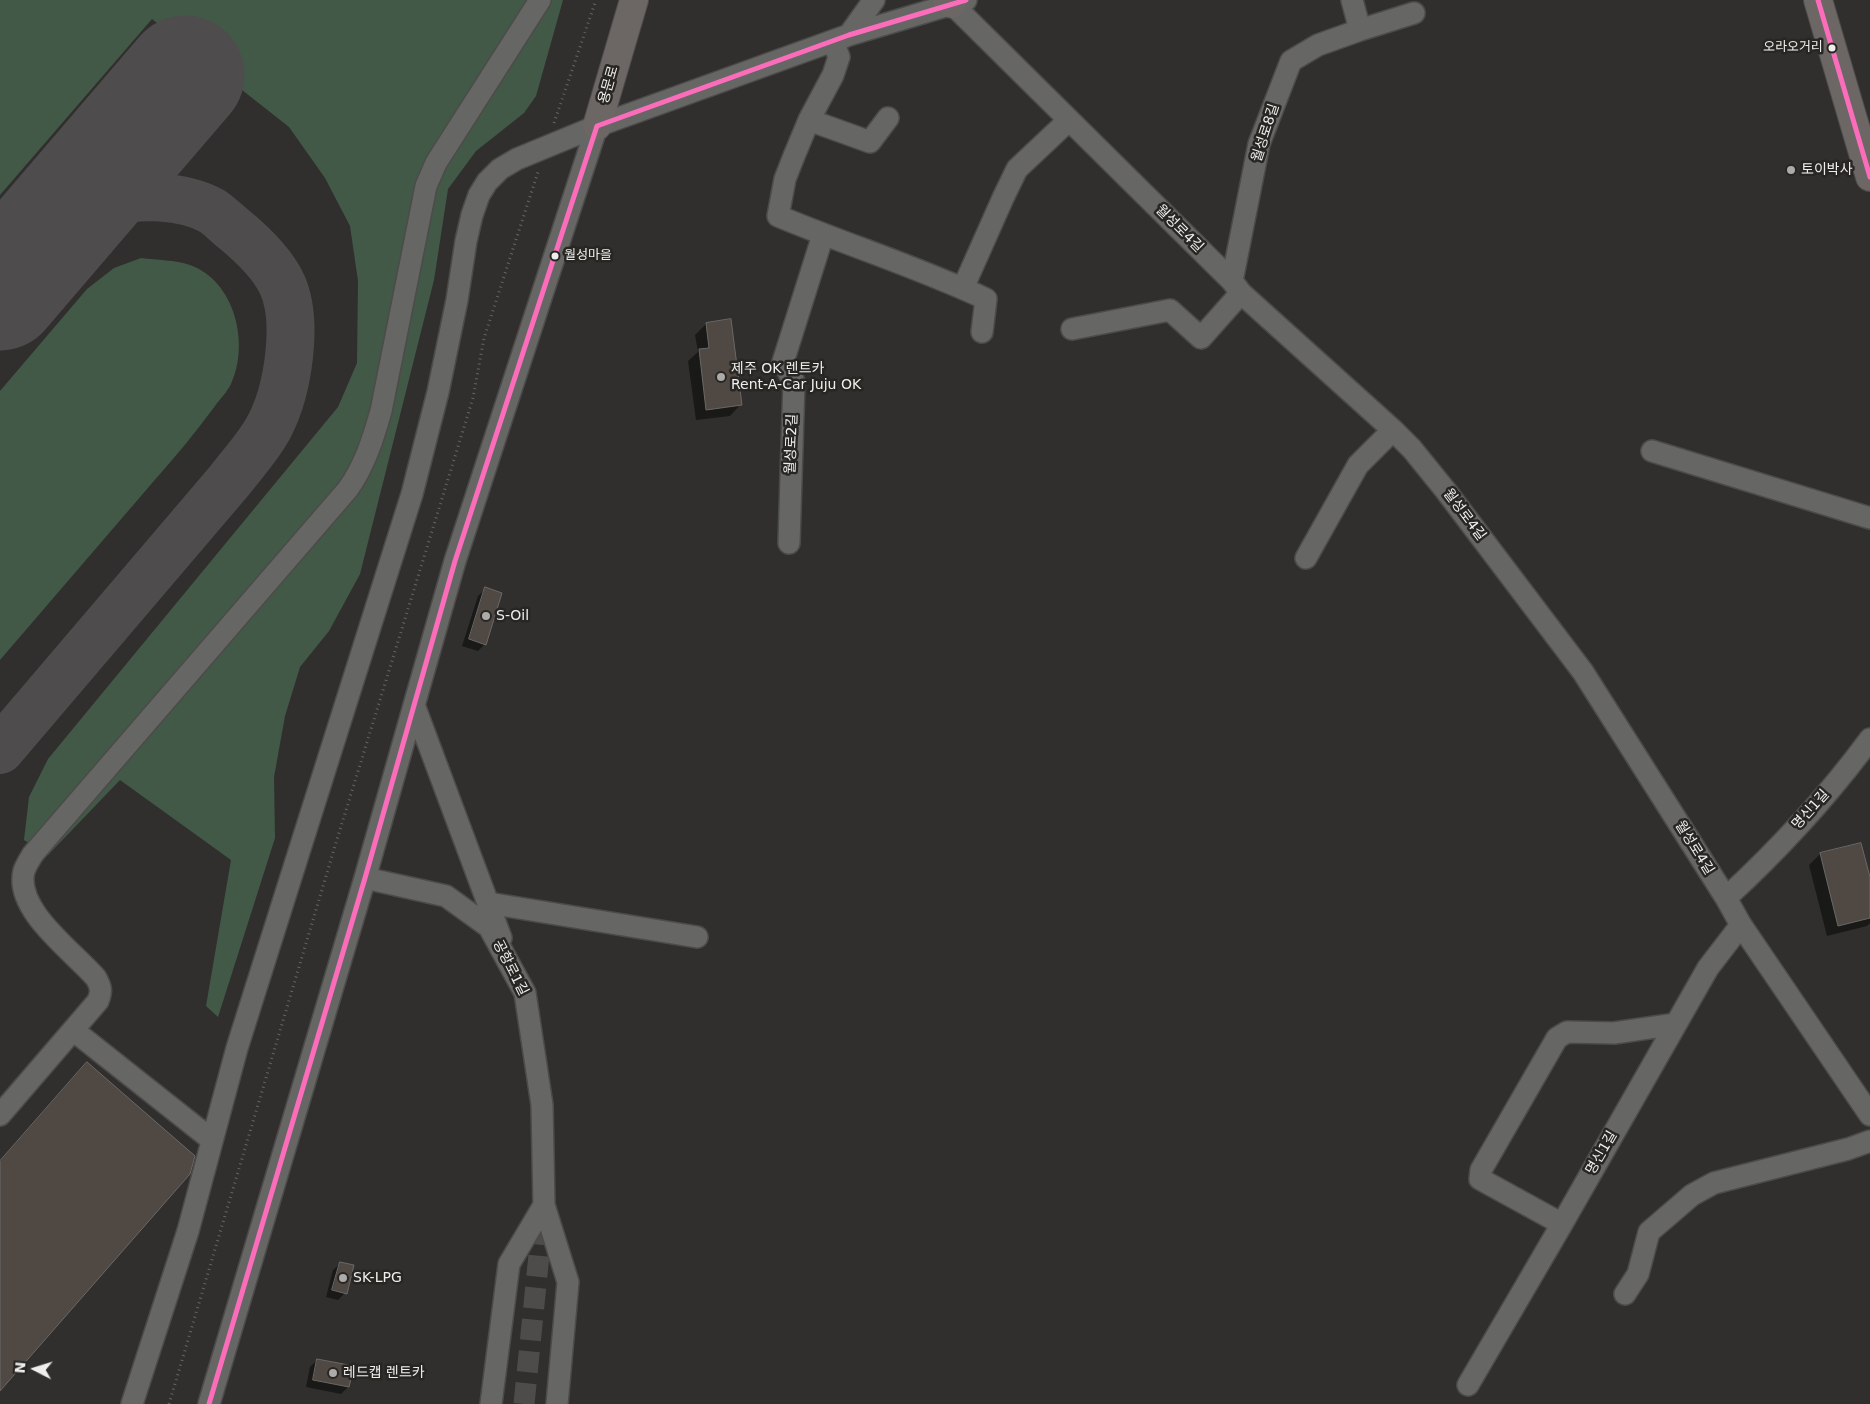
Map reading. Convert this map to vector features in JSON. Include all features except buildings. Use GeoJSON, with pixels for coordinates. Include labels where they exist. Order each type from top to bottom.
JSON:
{"type":"FeatureCollection","features":[{"type":"Feature","properties":{"kind":"main road","name":"용문로"},"geometry":{"type":"LineString","coordinates":[[597,126],[634,0]]}},
{"type":"Feature","properties":{"kind":"main road"},"geometry":{"type":"LineString","coordinates":[[1818,0],[1870,177]]}},
{"type":"Feature","properties":{"kind":"street"},"geometry":{"type":"LineString","coordinates":[[0,1115],[98,1001],[102,992],[101,986],[90,970],[50,931],[36,914],[26,896],[23,884],[24,872],[28,862],[348,489],[361,471],[381,411],[426,186],[436,163],[540,0]]}},
{"type":"Feature","properties":{"kind":"street"},"geometry":{"type":"LineString","coordinates":[[874,0],[841,38],[839,57],[833,75],[809,120],[786,179],[778,216],[963,288],[986,299],[982,332]]}},
{"type":"Feature","properties":{"kind":"street"},"geometry":{"type":"LineString","coordinates":[[1352,0],[1360,30]]}},
{"type":"Feature","properties":{"kind":"street"},"geometry":{"type":"LineString","coordinates":[[132,1404],[188,1231],[237,1048],[412,494],[438,392],[472,215],[479,195],[487,182],[500,169],[517,159],[597,126],[841,38],[955,1]]}},
{"type":"Feature","properties":{"kind":"street","name":"월성로4길"},"geometry":{"type":"LineString","coordinates":[[955,1],[1069,120],[1237,287],[1412,449],[1446,491],[1582,672],[1742,925],[1870,1115]]}},
{"type":"Feature","properties":{"kind":"street","name":"월성로8길"},"geometry":{"type":"LineString","coordinates":[[1237,287],[1259,144],[1291,61],[1318,45],[1414,13]]}},
{"type":"Feature","properties":{"kind":"street"},"geometry":{"type":"LineString","coordinates":[[809,120],[870,142],[888,118]]}},
{"type":"Feature","properties":{"kind":"street"},"geometry":{"type":"LineString","coordinates":[[963,288],[1002,198],[1017,169],[1069,120]]}},
{"type":"Feature","properties":{"kind":"street","name":"용문로"},"geometry":{"type":"LineString","coordinates":[[209,1404],[365,878],[455,560],[597,126]]}},
{"type":"Feature","properties":{"kind":"street","name":"월성로2길"},"geometry":{"type":"LineString","coordinates":[[789,543],[794,382],[783,362],[824,235]]}},
{"type":"Feature","properties":{"kind":"street"},"geometry":{"type":"LineString","coordinates":[[1072,328],[1170,310],[1201,338],[1237,287]]}},
{"type":"Feature","properties":{"kind":"street"},"geometry":{"type":"LineString","coordinates":[[1306,558],[1358,465],[1393,430]]}},
{"type":"Feature","properties":{"kind":"street"},"geometry":{"type":"LineString","coordinates":[[1652,451],[1870,518]]}},
{"type":"Feature","properties":{"kind":"street"},"geometry":{"type":"LineString","coordinates":[[414,705],[516,976]]}},
{"type":"Feature","properties":{"kind":"street","name":"명신1길"},"geometry":{"type":"LineString","coordinates":[[1726,898],[1784,840],[1850,766],[1870,739]]}},
{"type":"Feature","properties":{"kind":"street","name":"공항로1길"},"geometry":{"type":"LineString","coordinates":[[365,878],[446,896],[489,927],[525,993],[542,1105],[544,1205],[568,1282],[556,1404]]}},
{"type":"Feature","properties":{"kind":"street"},"geometry":{"type":"LineString","coordinates":[[488,903],[697,937]]}},
{"type":"Feature","properties":{"kind":"street","name":"명신1길"},"geometry":{"type":"LineString","coordinates":[[1468,1384],[1708,968],[1742,925]]}},
{"type":"Feature","properties":{"kind":"street"},"geometry":{"type":"LineString","coordinates":[[1562,1224],[1480,1179],[1481,1170],[1557,1038],[1567,1032],[1614,1033],[1676,1024]]}},
{"type":"Feature","properties":{"kind":"street"},"geometry":{"type":"LineString","coordinates":[[73,1030],[212,1140]]}},
{"type":"Feature","properties":{"kind":"street"},"geometry":{"type":"LineString","coordinates":[[1625,1294],[1638,1274],[1649,1232],[1692,1195],[1714,1183],[1848,1149],[1870,1141]]}},
{"type":"Feature","properties":{"kind":"street"},"geometry":{"type":"LineString","coordinates":[[490,1404],[509,1264],[544,1205]]}},
{"type":"Feature","properties":{"kind":"path"},"geometry":{"type":"LineString","coordinates":[[169,1404],[338,836],[473,398],[484,338],[596,0]]}},
{"type":"Feature","properties":{"kind":"green space"},"geometry":{"type":"Polygon","coordinates":[[[0,0],[563,0],[536,96],[524,113],[476,151],[448,189],[434,280],[360,574],[329,631],[300,667],[285,716],[274,777],[275,838],[218,1017],[206,1006],[231,860],[120,780],[48,855],[24,840],[29,797],[48,759],[338,407],[357,363],[358,281],[350,226],[325,178],[289,127],[152,19],[0,195],[0,0]]]}},
{"type":"Feature","properties":{"kind":"green space"},"geometry":{"type":"Polygon","coordinates":[[[141,258],[190,265],[205,273],[218,285],[228,299],[238,333],[239,351],[237,368],[231,384],[225,393],[177,454],[0,660],[0,391],[87,289],[114,268],[141,258]]]}},
{"type":"Feature","properties":{"kind":"taxiway"},"geometry":{"type":"LineString","coordinates":[[0,750],[256,447],[270,425],[276,410],[282,393],[289,355],[290,317],[287,299],[278,276],[262,255],[212,211],[174,199],[133,198],[100,205],[55,226]]}},
{"type":"Feature","properties":{"kind":"runway"},"geometry":{"type":"LineString","coordinates":[[0,291],[185,75]]}},
{"type":"Feature","properties":{"kind":"tunnel"},"geometry":{"type":"LineString","coordinates":[[524,1404],[544,1205]]}},
{"type":"Feature","properties":{"kind":"transit line"},"geometry":{"type":"LineString","coordinates":[[209,1404],[365,878],[455,561],[597,126],[849,35],[966,0]]}},
{"type":"Feature","properties":{"kind":"transit line"},"geometry":{"type":"LineString","coordinates":[[1818,0],[1870,177]]}},
{"type":"Feature","properties":{"kind":"place","name":"오라오거리"},"geometry":{"type":"Point","coordinates":[1832,48]}},
{"type":"Feature","properties":{"kind":"place","name":"토이박사"},"geometry":{"type":"Point","coordinates":[1791,170]}},
{"type":"Feature","properties":{"kind":"place","name":"월성마을"},"geometry":{"type":"Point","coordinates":[555,256]}},
{"type":"Feature","properties":{"kind":"place","name":"제주 OK 렌트카 Rent-A-Car Juju OK"},"geometry":{"type":"Point","coordinates":[721,377]}},
{"type":"Feature","properties":{"kind":"place","name":"S-Oil"},"geometry":{"type":"Point","coordinates":[486,616]}},
{"type":"Feature","properties":{"kind":"place","name":"SK-LPG"},"geometry":{"type":"Point","coordinates":[343,1278]}},
{"type":"Feature","properties":{"kind":"place","name":"레드캡 렌트카"},"geometry":{"type":"Point","coordinates":[333,1373]}}]}
